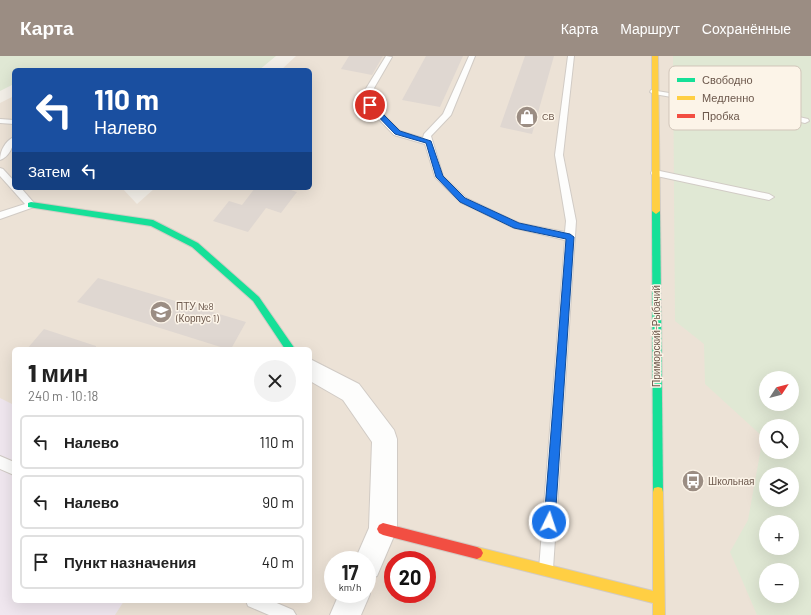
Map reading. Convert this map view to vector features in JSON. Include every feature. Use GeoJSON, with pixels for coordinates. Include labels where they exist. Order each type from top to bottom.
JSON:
{"type":"FeatureCollection","features":[{"type":"Feature","properties":{"kind":"main road","name":"Приморский-Рыбачий"},"geometry":{"type":"LineString","coordinates":[[655,56],[654,92],[659,615]]}},
{"type":"Feature","properties":{"kind":"main road"},"geometry":{"type":"LineString","coordinates":[[31,205],[153,223],[195,245],[256,299],[289,347]]}},
{"type":"Feature","properties":{"kind":"main road"},"geometry":{"type":"LineString","coordinates":[[383,529],[658,598]]}},
{"type":"Feature","properties":{"kind":"street"},"geometry":{"type":"LineString","coordinates":[[312,370],[351,392],[385,439],[383,529],[373,551]]}},
{"type":"Feature","properties":{"kind":"street"},"geometry":{"type":"LineString","coordinates":[[345,615],[351,603]]}},
{"type":"Feature","properties":{"kind":"lane"},"geometry":{"type":"LineString","coordinates":[[472,56],[447,115],[427,136],[439,177],[463,200],[517,226],[570,237]]}},
{"type":"Feature","properties":{"kind":"lane"},"geometry":{"type":"LineString","coordinates":[[546,570],[571,221],[559,155],[571,56]]}},
{"type":"Feature","properties":{"kind":"lane"},"geometry":{"type":"LineString","coordinates":[[389,57],[366,95],[370,105],[397,133],[429,142]]}},
{"type":"Feature","properties":{"kind":"lane"},"geometry":{"type":"LineString","coordinates":[[654,92],[669,95]]}},
{"type":"Feature","properties":{"kind":"lane"},"geometry":{"type":"LineString","coordinates":[[801,120],[806,121]]}},
{"type":"Feature","properties":{"kind":"lane"},"geometry":{"type":"LineString","coordinates":[[0,121],[12,122]]}},
{"type":"Feature","properties":{"kind":"lane"},"geometry":{"type":"LineString","coordinates":[[0,157],[12,142]]}},
{"type":"Feature","properties":{"kind":"lane"},"geometry":{"type":"LineString","coordinates":[[0,171],[12,184]]}},
{"type":"Feature","properties":{"kind":"lane"},"geometry":{"type":"LineString","coordinates":[[655,173],[769,197]]}},
{"type":"Feature","properties":{"kind":"lane"},"geometry":{"type":"LineString","coordinates":[[0,216],[31,205],[18,190]]}},
{"type":"Feature","properties":{"kind":"lane"},"geometry":{"type":"LineString","coordinates":[[0,462],[12,468]]}},
{"type":"Feature","properties":{"kind":"lane"},"geometry":{"type":"LineString","coordinates":[[258,603],[288,615]]}},
{"type":"Feature","properties":{"kind":"shaded area"},"geometry":{"type":"Polygon","coordinates":[[[296,56],[811,56],[811,615],[0,615],[0,103],[12,97],[12,190],[124,190],[137,204],[153,190],[312,190],[312,68],[283,68],[296,56]]]}},
{"type":"Feature","properties":{"kind":"shaded area"},"geometry":{"type":"Polygon","coordinates":[[[0,398],[12,404],[12,603],[123,603],[115,615],[0,615],[0,398]]]}},
{"type":"Feature","properties":{"kind":"green space"},"geometry":{"type":"Polygon","coordinates":[[[0,56],[276,56],[261,68],[12,68],[12,85],[0,91],[0,56]]]}},
{"type":"Feature","properties":{"kind":"green space"},"geometry":{"type":"Polygon","coordinates":[[[673,56],[811,56],[811,615],[757,615],[730,552],[748,520],[759,459],[799,459],[799,419],[759,419],[759,433],[705,384],[704,344],[675,321],[674,130],[801,130],[801,66],[673,66],[673,56]]]}},
{"type":"Feature","properties":{"kind":"building"},"geometry":{"type":"Polygon","coordinates":[[[349,56],[383,56],[372,75],[341,69],[349,56]]]}},
{"type":"Feature","properties":{"kind":"building"},"geometry":{"type":"Polygon","coordinates":[[[426,56],[463,56],[440,107],[402,100],[426,56]]]}},
{"type":"Feature","properties":{"kind":"building"},"geometry":{"type":"Polygon","coordinates":[[[525,56],[554,56],[532,134],[500,127],[525,56]]]}},
{"type":"Feature","properties":{"kind":"building"},"geometry":{"type":"Polygon","coordinates":[[[253,190],[291,190],[297,192],[281,213],[266,208],[248,232],[213,221],[229,201],[242,205],[253,190]]]}},
{"type":"Feature","properties":{"kind":"building","name":"ПТУ №8 (Корпус 1)"},"geometry":{"type":"Polygon","coordinates":[[[98,278],[246,322],[232,347],[221,347],[77,302],[98,278]]]}},
{"type":"Feature","properties":{"kind":"building"},"geometry":{"type":"Polygon","coordinates":[[[44,329],[96,346],[96,347],[29,347],[44,329]]]}},
{"type":"Feature","properties":{"kind":"traffic: fast"},"geometry":{"type":"LineString","coordinates":[[31,205],[153,223],[195,245],[256,299],[289,347]]}},
{"type":"Feature","properties":{"kind":"traffic: fast"},"geometry":{"type":"LineString","coordinates":[[656,211],[658,492]]}},
{"type":"Feature","properties":{"kind":"traffic: slow"},"geometry":{"type":"LineString","coordinates":[[655,56],[656,211]]}},
{"type":"Feature","properties":{"kind":"traffic: slow"},"geometry":{"type":"LineString","coordinates":[[658,492],[659,615]]}},
{"type":"Feature","properties":{"kind":"traffic: slow"},"geometry":{"type":"LineString","coordinates":[[477,553],[658,598]]}},
{"type":"Feature","properties":{"kind":"traffic: jam"},"geometry":{"type":"LineString","coordinates":[[383,529],[477,553]]}},
{"type":"Feature","properties":{"kind":"place","name":"СВ"},"geometry":{"type":"Point","coordinates":[527,117]}},
{"type":"Feature","properties":{"kind":"place","name":"ПТУ №8 (Корпус 1)"},"geometry":{"type":"Point","coordinates":[161,312]}},
{"type":"Feature","properties":{"kind":"place","name":"Школьная"},"geometry":{"type":"Point","coordinates":[693,481]}},
{"type":"Feature","properties":{"kind":"route"},"geometry":{"type":"LineString","coordinates":[[370,105],[397,133],[429,142],[439,177],[463,200],[517,226],[570,237],[549,522]]}}]}
